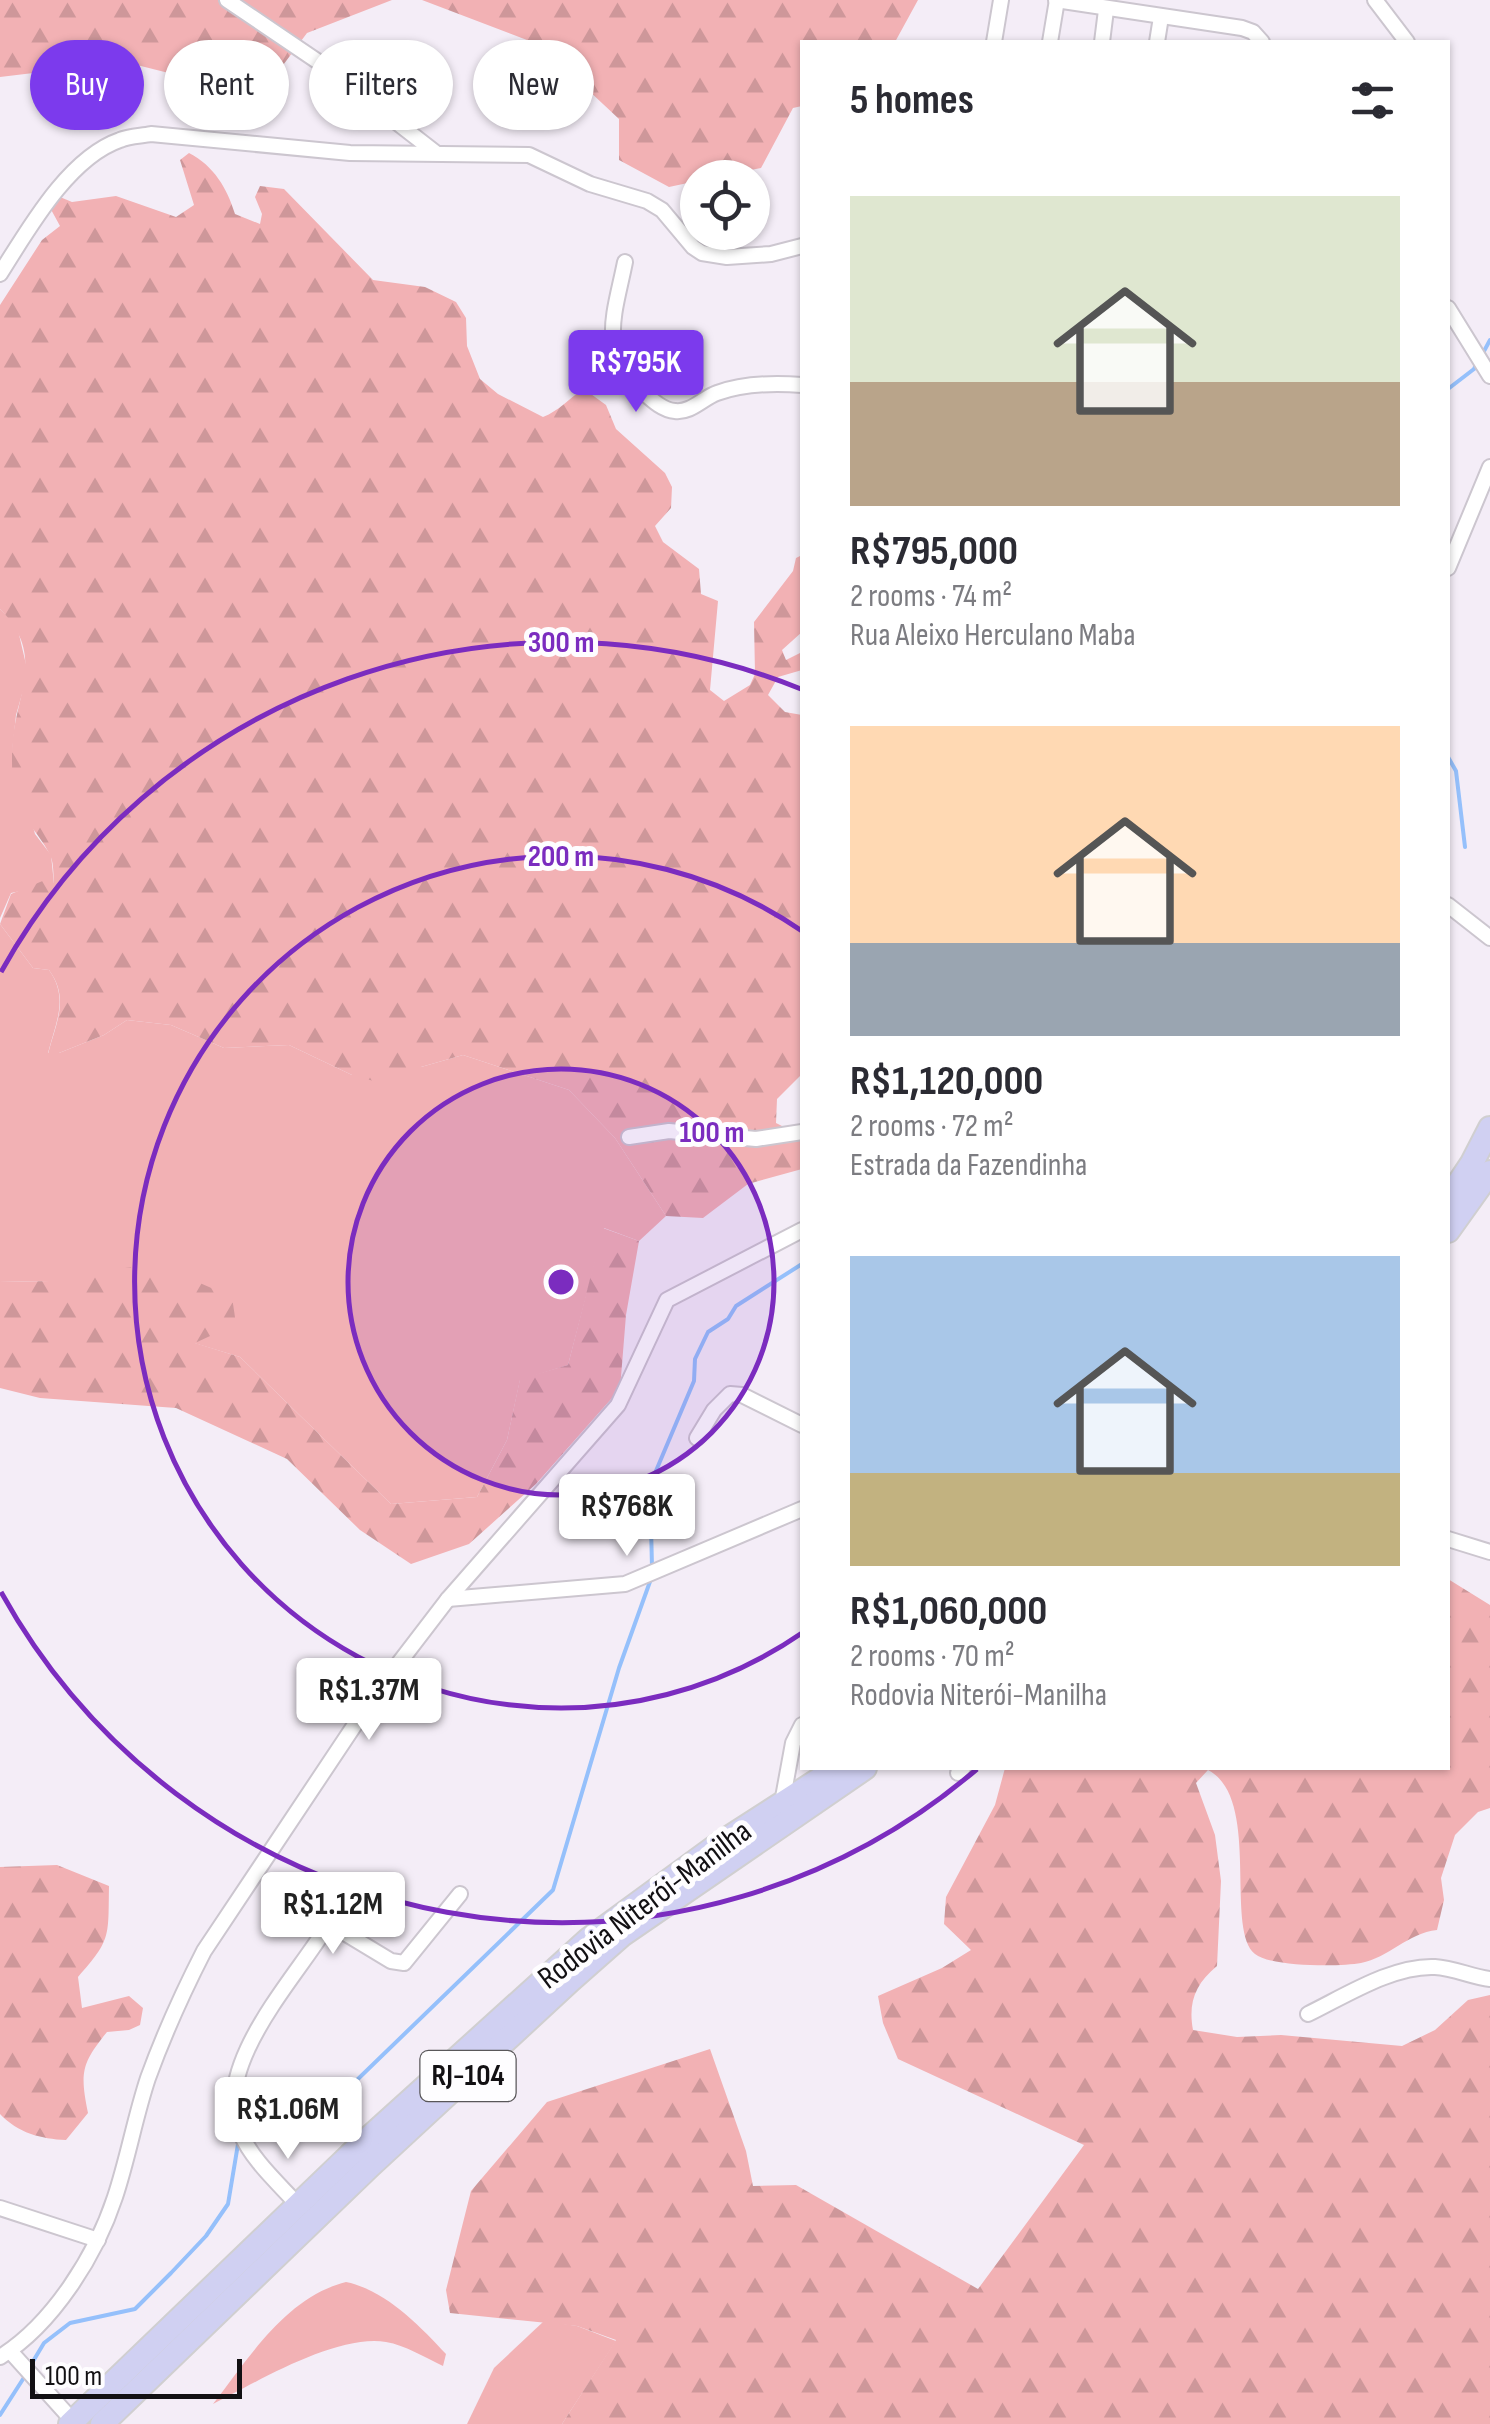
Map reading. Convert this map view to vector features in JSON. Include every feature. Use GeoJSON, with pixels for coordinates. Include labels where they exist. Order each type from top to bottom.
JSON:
{"type":"FeatureCollection","features":[{"type":"Feature","properties":{"kind":"highway"},"geometry":{"type":"LineString","coordinates":[[1450,1196],[1490,1128]]}},
{"type":"Feature","properties":{"kind":"highway"},"geometry":{"type":"LineString","coordinates":[[1450,1228],[1490,1172]]}},
{"type":"Feature","properties":{"kind":"highway","name":"Rodovia Niterói-Manilha"},"geometry":{"type":"LineString","coordinates":[[71,2423],[298,2204],[589,1939],[719,1844],[834,1770]]}},
{"type":"Feature","properties":{"kind":"highway","name":"Rodovia Niterói-Manilha"},"geometry":{"type":"LineString","coordinates":[[102,2424],[370,2166],[584,1968],[683,1892],[862,1770]]}},
{"type":"Feature","properties":{"kind":"street"},"geometry":{"type":"LineString","coordinates":[[227,0],[323,65],[437,154]]}},
{"type":"Feature","properties":{"kind":"street"},"geometry":{"type":"LineString","coordinates":[[994,40],[1001,0]]}},
{"type":"Feature","properties":{"kind":"street"},"geometry":{"type":"LineString","coordinates":[[1050,40],[1057,0],[1242,28],[1260,40]]}},
{"type":"Feature","properties":{"kind":"street"},"geometry":{"type":"LineString","coordinates":[[1374,0],[1405,40]]}},
{"type":"Feature","properties":{"kind":"street"},"geometry":{"type":"LineString","coordinates":[[1102,40],[1106,10]]}},
{"type":"Feature","properties":{"kind":"street"},"geometry":{"type":"LineString","coordinates":[[1157,40],[1161,17]]}},
{"type":"Feature","properties":{"kind":"street"},"geometry":{"type":"LineString","coordinates":[[0,274],[51,198],[96,153],[120,140],[170,135],[278,148],[529,155],[590,184],[647,201],[662,210],[693,247],[714,256],[770,254],[800,246]]}},
{"type":"Feature","properties":{"kind":"street"},"geometry":{"type":"LineString","coordinates":[[625,262],[612,327],[613,346],[618,364],[630,380],[664,408],[686,410],[726,390],[800,386]]}},
{"type":"Feature","properties":{"kind":"street"},"geometry":{"type":"LineString","coordinates":[[1450,315],[1487,373]]}},
{"type":"Feature","properties":{"kind":"street"},"geometry":{"type":"LineString","coordinates":[[1450,563],[1490,467]]}},
{"type":"Feature","properties":{"kind":"street"},"geometry":{"type":"LineString","coordinates":[[1450,907],[1490,938]]}},
{"type":"Feature","properties":{"kind":"street"},"geometry":{"type":"LineString","coordinates":[[629,1137],[668,1131],[756,1138],[800,1132]]}},
{"type":"Feature","properties":{"kind":"street"},"geometry":{"type":"LineString","coordinates":[[71,2423],[10,2357],[62,2295],[98,2240],[115,2198],[154,2064],[204,1951],[376,1694],[448,1598],[618,1405],[668,1300],[798,1232]]}},
{"type":"Feature","properties":{"kind":"street"},"geometry":{"type":"LineString","coordinates":[[697,1438],[723,1398],[730,1394],[742,1394],[800,1424]]}},
{"type":"Feature","properties":{"kind":"street"},"geometry":{"type":"LineString","coordinates":[[448,1598],[625,1584],[800,1509]]}},
{"type":"Feature","properties":{"kind":"street"},"geometry":{"type":"LineString","coordinates":[[1450,1540],[1490,1552]]}},
{"type":"Feature","properties":{"kind":"street"},"geometry":{"type":"LineString","coordinates":[[782,1804],[793,1742],[800,1729]]}},
{"type":"Feature","properties":{"kind":"street"},"geometry":{"type":"LineString","coordinates":[[298,2204],[244,2139],[233,2100],[237,2074],[249,2044],[322,1934],[338,1929],[391,1961],[404,1963],[460,1894]]}},
{"type":"Feature","properties":{"kind":"street"},"geometry":{"type":"LineString","coordinates":[[1308,2014],[1390,1976],[1416,1969],[1436,1967],[1490,1978]]}},
{"type":"Feature","properties":{"kind":"street"},"geometry":{"type":"LineString","coordinates":[[0,2208],[98,2240]]}},
{"type":"Feature","properties":{"kind":"green space"},"geometry":{"type":"Polygon","coordinates":[[[0,0],[392,0],[307,33],[289,57],[289,40],[164,40],[164,72],[144,67],[144,40],[30,40],[30,73],[0,77],[0,0]]]}},
{"type":"Feature","properties":{"kind":"green space"},"geometry":{"type":"Polygon","coordinates":[[[422,0],[918,0],[896,40],[800,40],[800,106],[793,108],[765,160],[680,160],[680,185],[669,187],[619,160],[619,119],[594,96],[594,40],[527,40],[422,0]]]}},
{"type":"Feature","properties":{"kind":"green space"},"geometry":{"type":"Polygon","coordinates":[[[189,153],[206,164],[228,195],[235,214],[260,224],[262,214],[255,197],[260,186],[284,189],[373,280],[425,287],[456,302],[466,318],[467,346],[480,379],[498,394],[543,417],[584,389],[606,405],[616,429],[665,473],[672,487],[671,508],[655,526],[663,542],[699,569],[701,594],[718,601],[710,690],[724,701],[750,685],[755,674],[754,622],[800,556],[800,634],[782,650],[786,660],[800,653],[800,671],[778,677],[768,695],[785,712],[800,715],[800,1076],[777,1099],[776,1123],[800,1135],[800,1170],[748,1184],[703,1218],[666,1216],[615,1138],[569,1090],[463,1055],[421,1067],[406,1090],[352,1075],[289,1045],[224,1048],[171,1025],[127,1020],[104,1035],[48,1054],[59,1011],[59,991],[49,970],[33,968],[0,924],[11,894],[45,880],[54,883],[51,856],[20,809],[13,784],[13,734],[25,662],[23,644],[15,627],[0,609],[0,305],[42,240],[60,226],[48,204],[60,197],[72,202],[116,196],[176,217],[194,205],[180,160],[189,153]]]}},
{"type":"Feature","properties":{"kind":"green space"},"geometry":{"type":"Polygon","coordinates":[[[0,609],[17,626],[28,673],[16,715],[12,752],[35,834],[51,855],[54,884],[11,893],[0,918],[0,609]]]}},
{"type":"Feature","properties":{"kind":"green space"},"geometry":{"type":"Polygon","coordinates":[[[0,924],[33,968],[49,970],[55,980],[60,1000],[48,1053],[59,1053],[104,1035],[127,1020],[171,1025],[224,1048],[289,1045],[352,1075],[421,1067],[463,1055],[569,1090],[615,1138],[666,1216],[639,1241],[604,1228],[568,1365],[520,1380],[507,1440],[477,1497],[391,1504],[240,1357],[194,1343],[49,1281],[0,1282],[0,924]]]}},
{"type":"Feature","properties":{"kind":"green space"},"geometry":{"type":"Polygon","coordinates":[[[603,1228],[639,1241],[626,1315],[620,1389],[536,1484],[469,1544],[411,1564],[360,1530],[287,1459],[176,1408],[40,1398],[0,1388],[0,1282],[49,1281],[154,1263],[232,1297],[236,1324],[195,1343],[240,1357],[391,1504],[477,1497],[507,1440],[520,1379],[568,1365],[603,1228]]]}},
{"type":"Feature","properties":{"kind":"green space"},"geometry":{"type":"Polygon","coordinates":[[[1450,1580],[1490,1605],[1490,1808],[1478,1812],[1455,1835],[1441,1878],[1444,1900],[1437,1930],[1361,1963],[1290,1964],[1255,1954],[1246,1940],[1242,1919],[1238,1834],[1234,1807],[1224,1785],[1208,1770],[1450,1770],[1450,1580]]]}},
{"type":"Feature","properties":{"kind":"green space"},"geometry":{"type":"Polygon","coordinates":[[[1004,1770],[1208,1770],[1196,1783],[1215,1835],[1221,1881],[1217,1966],[1195,1995],[1193,2030],[1237,2037],[1281,2035],[1402,2046],[1435,2030],[1468,2000],[1490,1995],[1490,2424],[562,2424],[616,2340],[577,2326],[450,2313],[446,2290],[471,2191],[547,2102],[710,2049],[746,2151],[753,2186],[796,2185],[978,2289],[1084,2145],[898,2059],[883,2023],[878,1996],[942,1968],[971,1950],[944,1924],[946,1897],[995,1805],[1004,1770]]]}},
{"type":"Feature","properties":{"kind":"green space"},"geometry":{"type":"Polygon","coordinates":[[[57,1865],[109,1886],[106,1936],[78,1977],[82,2008],[129,1996],[143,2008],[140,2025],[107,2032],[87,2061],[84,2088],[88,2113],[66,2140],[30,2134],[0,2114],[0,1867],[57,1865]]]}},
{"type":"Feature","properties":{"kind":"green space"},"geometry":{"type":"Polygon","coordinates":[[[346,2282],[388,2301],[413,2321],[446,2354],[443,2366],[401,2346],[366,2341],[321,2352],[213,2404],[287,2315],[305,2301],[346,2282]]]}},
{"type":"Feature","properties":{"kind":"green space"},"geometry":{"type":"Polygon","coordinates":[[[544,2321],[577,2326],[616,2341],[562,2424],[467,2424],[494,2368],[544,2321]]]}},
{"type":"Feature","properties":{"kind":"waterway"},"geometry":{"type":"LineString","coordinates":[[1483,353],[1490,340]]}},
{"type":"Feature","properties":{"kind":"waterway"},"geometry":{"type":"LineString","coordinates":[[1450,387],[1474,369],[1478,361]]}},
{"type":"Feature","properties":{"kind":"waterway"},"geometry":{"type":"LineString","coordinates":[[1450,760],[1456,771],[1465,847]]}},
{"type":"Feature","properties":{"kind":"waterway"},"geometry":{"type":"LineString","coordinates":[[652,1567],[650,1485],[694,1381],[695,1359],[708,1332],[728,1319],[736,1306],[800,1265]]}},
{"type":"Feature","properties":{"kind":"waterway"},"geometry":{"type":"LineString","coordinates":[[244,2137],[266,2117],[297,2116],[327,2109],[553,1890],[619,1668],[652,1576]]}},
{"type":"Feature","properties":{"kind":"waterway"},"geometry":{"type":"LineString","coordinates":[[29,2368],[44,2343],[70,2323],[135,2309],[206,2236],[228,2204],[238,2144]]}},
{"type":"Feature","properties":{"kind":"waterway"},"geometry":{"type":"LineString","coordinates":[[0,2415],[25,2376]]}}]}
